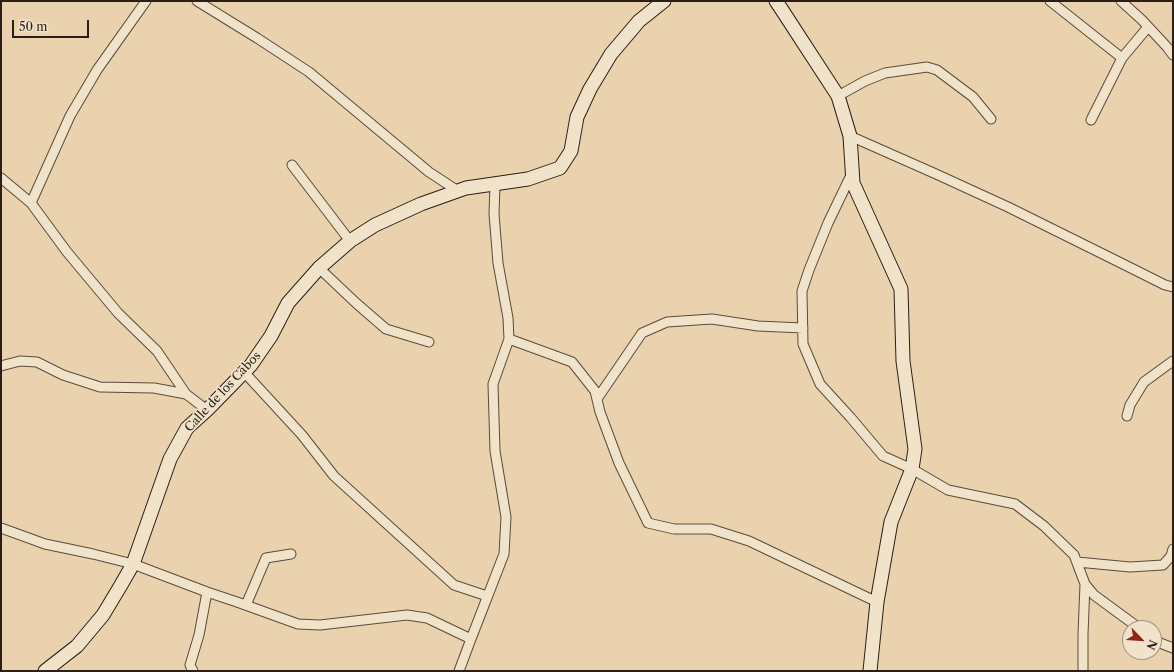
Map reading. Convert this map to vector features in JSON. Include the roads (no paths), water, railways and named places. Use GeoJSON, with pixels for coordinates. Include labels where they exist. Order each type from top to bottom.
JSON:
{"type":"FeatureCollection","features":[{"type":"Feature","properties":{"kind":"street"},"geometry":{"type":"LineString","coordinates":[[31,203],[70,116],[97,70],[146,1]]}},
{"type":"Feature","properties":{"kind":"street"},"geometry":{"type":"LineString","coordinates":[[197,1],[309,72],[429,172],[458,191]]}},
{"type":"Feature","properties":{"kind":"street","name":"Calle de los Cabos"},"geometry":{"type":"LineString","coordinates":[[45,671],[77,646],[103,614],[121,585],[132,564],[170,459],[187,428],[208,410],[251,365],[271,336],[288,303],[319,268],[350,241],[374,225],[421,204],[466,188],[496,185],[528,179],[560,168],[571,151],[577,118],[590,90],[611,54],[639,21],[664,1]]}},
{"type":"Feature","properties":{"kind":"street"},"geometry":{"type":"LineString","coordinates":[[776,1],[838,96],[850,136],[853,182],[901,289],[903,361],[915,449],[912,469],[891,522],[877,602],[870,671]]}},
{"type":"Feature","properties":{"kind":"street"},"geometry":{"type":"LineString","coordinates":[[1050,1],[1122,58]]}},
{"type":"Feature","properties":{"kind":"street"},"geometry":{"type":"LineString","coordinates":[[1121,1],[1148,27],[1173,55]]}},
{"type":"Feature","properties":{"kind":"street"},"geometry":{"type":"LineString","coordinates":[[1091,120],[1122,58],[1148,27]]}},
{"type":"Feature","properties":{"kind":"street"},"geometry":{"type":"LineString","coordinates":[[838,96],[865,81],[885,73],[927,67],[938,70],[973,97],[991,119]]}},
{"type":"Feature","properties":{"kind":"street"},"geometry":{"type":"LineString","coordinates":[[850,136],[1008,207],[1165,286],[1173,287]]}},
{"type":"Feature","properties":{"kind":"street"},"geometry":{"type":"LineString","coordinates":[[292,165],[350,241]]}},
{"type":"Feature","properties":{"kind":"street"},"geometry":{"type":"LineString","coordinates":[[853,171],[828,223],[802,291],[803,344],[820,384],[883,456],[912,469],[948,490],[1014,504],[1044,526],[1074,555],[1086,584],[1094,595],[1128,620]]}},
{"type":"Feature","properties":{"kind":"street"},"geometry":{"type":"LineString","coordinates":[[1,178],[31,203],[67,252],[118,313],[157,351],[186,394],[208,410]]}},
{"type":"Feature","properties":{"kind":"street"},"geometry":{"type":"LineString","coordinates":[[459,671],[504,554],[506,517],[495,451],[493,384],[509,339],[508,318],[498,263],[494,214],[496,185]]}},
{"type":"Feature","properties":{"kind":"street"},"geometry":{"type":"LineString","coordinates":[[319,268],[386,329],[429,342]]}},
{"type":"Feature","properties":{"kind":"street"},"geometry":{"type":"LineString","coordinates":[[597,399],[642,333],[668,322],[712,319],[758,326],[803,328]]}},
{"type":"Feature","properties":{"kind":"street"},"geometry":{"type":"LineString","coordinates":[[509,339],[572,362],[595,391],[600,412],[620,463],[648,523],[674,529],[711,529],[749,541],[877,602]]}},
{"type":"Feature","properties":{"kind":"street"},"geometry":{"type":"LineString","coordinates":[[1,366],[20,361],[37,362],[63,375],[100,387],[154,388],[186,394]]}},
{"type":"Feature","properties":{"kind":"street"},"geometry":{"type":"LineString","coordinates":[[1127,416],[1130,405],[1144,382],[1173,361]]}},
{"type":"Feature","properties":{"kind":"street"},"geometry":{"type":"LineString","coordinates":[[244,372],[302,435],[334,476],[454,585],[487,596]]}},
{"type":"Feature","properties":{"kind":"street"},"geometry":{"type":"LineString","coordinates":[[1,528],[45,544],[132,564],[298,624],[320,625],[407,615],[427,618],[471,638]]}},
{"type":"Feature","properties":{"kind":"street"},"geometry":{"type":"LineString","coordinates":[[1077,562],[1130,567],[1163,565],[1171,556],[1173,549]]}},
{"type":"Feature","properties":{"kind":"street"},"geometry":{"type":"LineString","coordinates":[[246,605],[266,558],[291,554]]}},
{"type":"Feature","properties":{"kind":"street"},"geometry":{"type":"LineString","coordinates":[[1083,671],[1083,634],[1086,584]]}},
{"type":"Feature","properties":{"kind":"street"},"geometry":{"type":"LineString","coordinates":[[193,671],[190,665],[199,635],[207,592]]}},
{"type":"Feature","properties":{"kind":"street"},"geometry":{"type":"LineString","coordinates":[[1162,644],[1173,648]]}}]}
